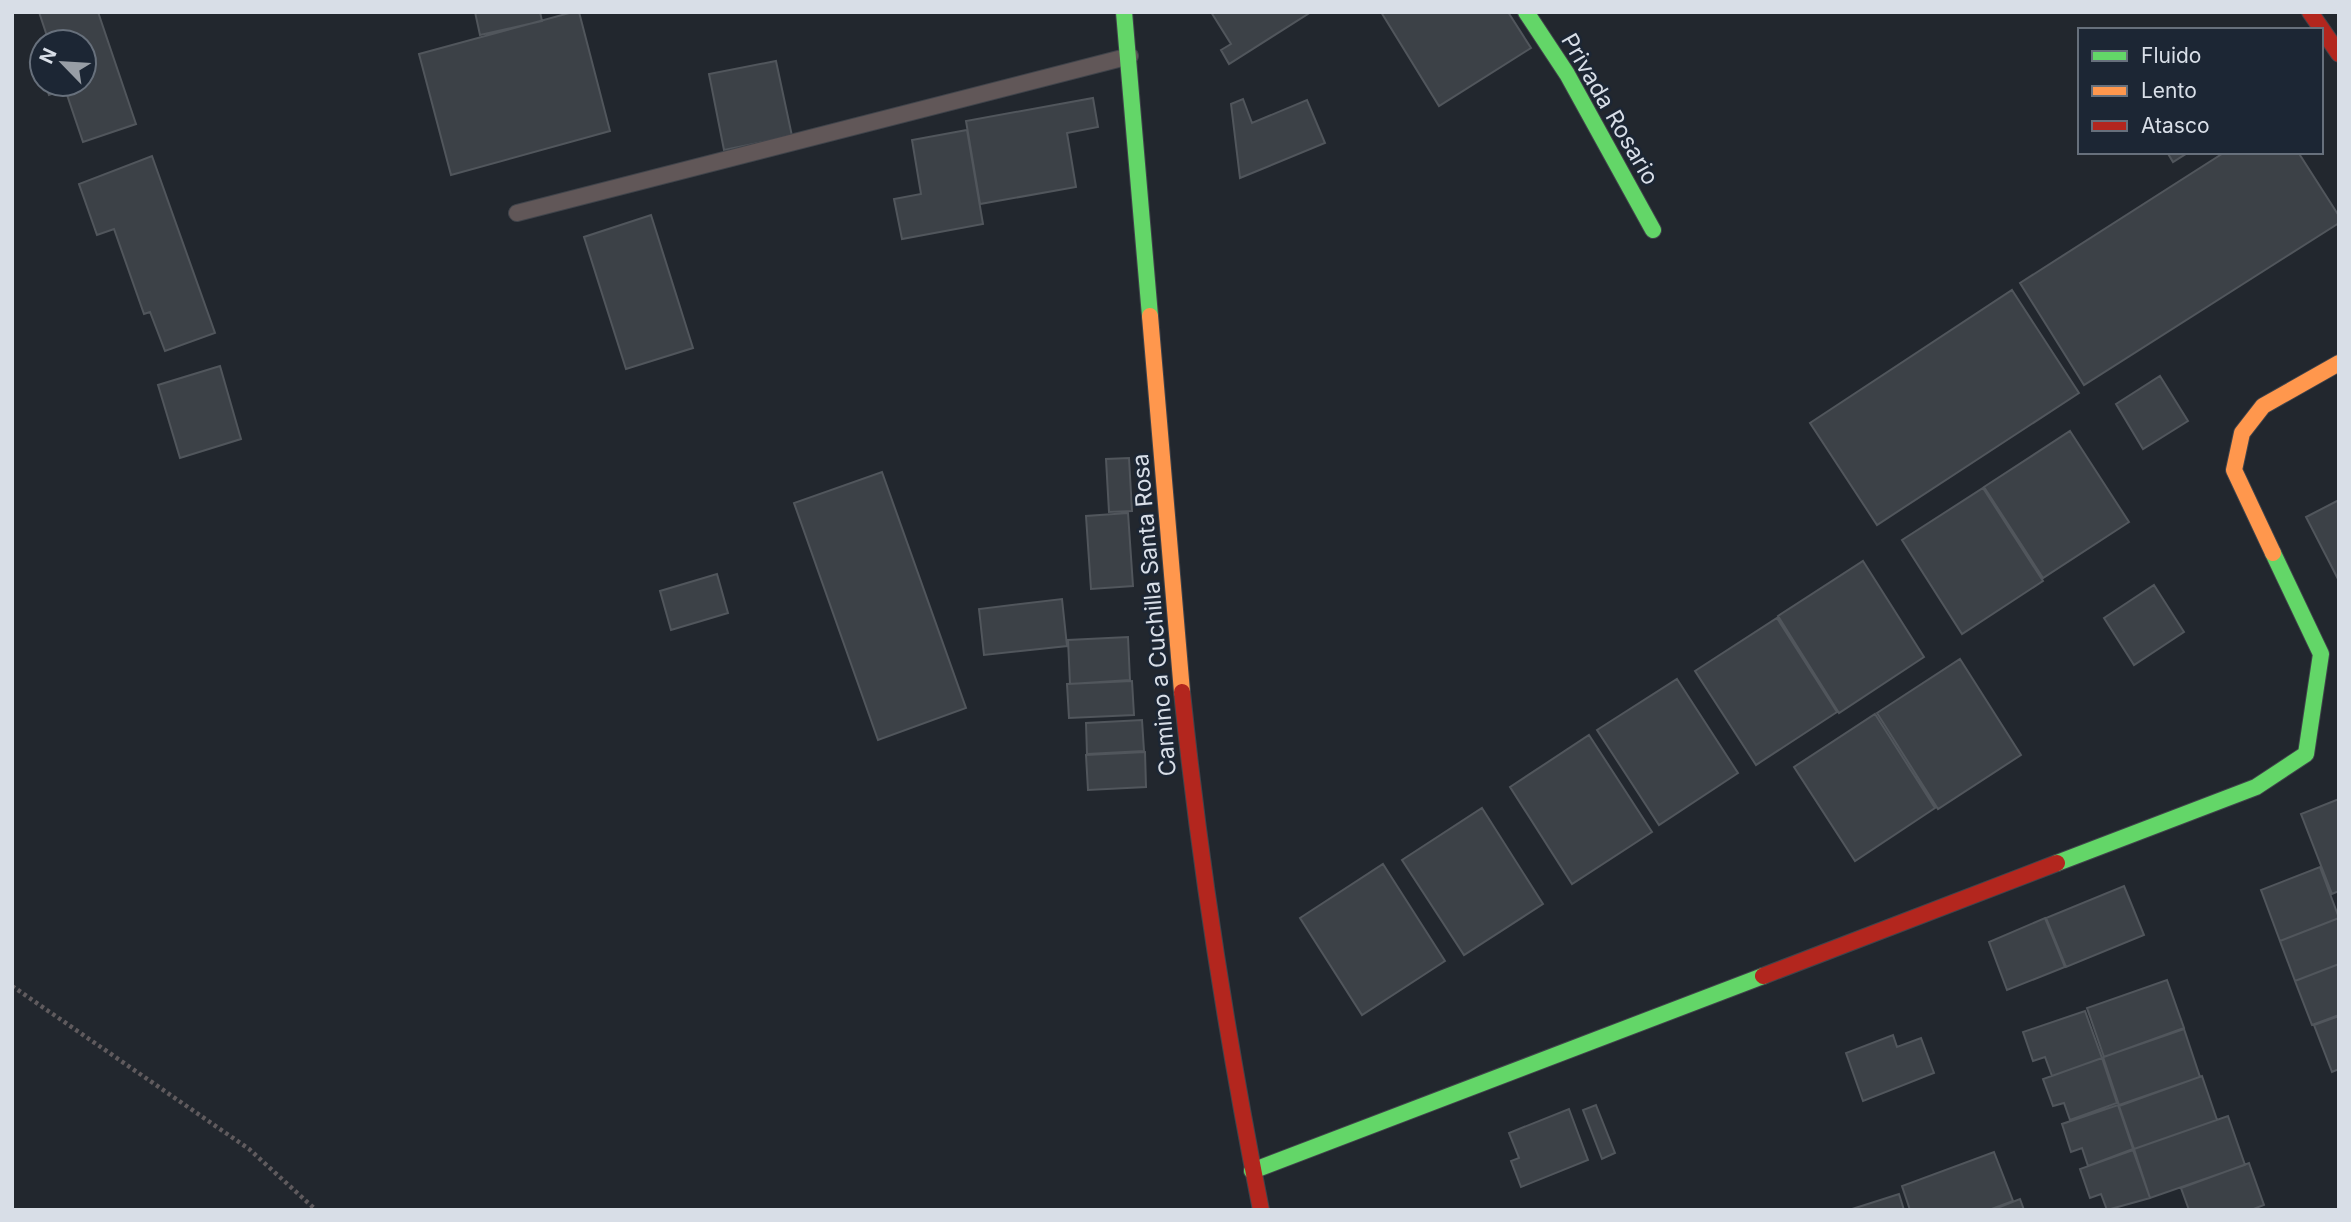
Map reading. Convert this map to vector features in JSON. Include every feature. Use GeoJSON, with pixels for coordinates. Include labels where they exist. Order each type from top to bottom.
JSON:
{"type":"FeatureCollection","features":[{"type":"Feature","properties":{"kind":"street","name":"Camino a Cuchilla Santa Rosa"},"geometry":{"type":"LineString","coordinates":[[1124,12],[1130,56],[1169,546],[1203,886],[1261,1210]]}},
{"type":"Feature","properties":{"kind":"street","name":"Privada Rosario"},"geometry":{"type":"LineString","coordinates":[[1526,12],[1567,74],[1653,230]]}},
{"type":"Feature","properties":{"kind":"street"},"geometry":{"type":"LineString","coordinates":[[2310,12],[2321,28]]}},
{"type":"Feature","properties":{"kind":"street"},"geometry":{"type":"LineString","coordinates":[[2323,31],[2339,54]]}},
{"type":"Feature","properties":{"kind":"street"},"geometry":{"type":"LineString","coordinates":[[1252,1171],[2256,787],[2306,754],[2321,654],[2234,470],[2242,433],[2263,406],[2339,363]]}},
{"type":"Feature","properties":{"kind":"lane"},"geometry":{"type":"LineString","coordinates":[[517,213],[1130,56]]}},
{"type":"Feature","properties":{"kind":"path"},"geometry":{"type":"LineString","coordinates":[[12,986],[249,1149],[316,1210]]}},
{"type":"Feature","properties":{"kind":"building"},"geometry":{"type":"Polygon","coordinates":[[[39,12],[98,12],[136,124],[83,142],[68,98],[98,98],[98,28],[44,28],[39,12]]]}},
{"type":"Feature","properties":{"kind":"building"},"geometry":{"type":"Polygon","coordinates":[[[475,12],[540,12],[542,21],[480,35],[475,12]]]}},
{"type":"Feature","properties":{"kind":"building"},"geometry":{"type":"Polygon","coordinates":[[[579,12],[610,131],[451,175],[419,54],[579,12]]]}},
{"type":"Feature","properties":{"kind":"building"},"geometry":{"type":"Polygon","coordinates":[[[1211,12],[1311,12],[1229,64],[1221,50],[1231,44],[1211,12]]]}},
{"type":"Feature","properties":{"kind":"building"},"geometry":{"type":"Polygon","coordinates":[[[1381,12],[1508,12],[1531,48],[1439,106],[1381,12]]]}},
{"type":"Feature","properties":{"kind":"building"},"geometry":{"type":"Polygon","coordinates":[[[776,61],[792,136],[724,150],[709,74],[776,61]]]}},
{"type":"Feature","properties":{"kind":"building"},"geometry":{"type":"Polygon","coordinates":[[[1093,98],[1098,127],[1067,133],[1076,187],[980,204],[966,121],[1093,98]]]}},
{"type":"Feature","properties":{"kind":"building"},"geometry":{"type":"Polygon","coordinates":[[[1243,99],[1252,123],[1307,100],[1325,143],[1240,178],[1231,104],[1243,99]]]}},
{"type":"Feature","properties":{"kind":"building"},"geometry":{"type":"Polygon","coordinates":[[[967,130],[983,224],[902,239],[894,199],[921,194],[912,140],[967,130]]]}},
{"type":"Feature","properties":{"kind":"building"},"geometry":{"type":"Polygon","coordinates":[[[2168,154],[2186,154],[2173,162],[2168,154]]]}},
{"type":"Feature","properties":{"kind":"building"},"geometry":{"type":"Polygon","coordinates":[[[2222,154],[2299,154],[2339,216],[2339,223],[2084,385],[2020,283],[2222,154]]]}},
{"type":"Feature","properties":{"kind":"building"},"geometry":{"type":"Polygon","coordinates":[[[152,156],[215,333],[165,351],[150,312],[144,314],[114,229],[97,235],[79,184],[152,156]]]}},
{"type":"Feature","properties":{"kind":"building"},"geometry":{"type":"Polygon","coordinates":[[[651,215],[693,348],[626,369],[584,237],[651,215]]]}},
{"type":"Feature","properties":{"kind":"building"},"geometry":{"type":"Polygon","coordinates":[[[2012,290],[2079,393],[1877,525],[1810,423],[2012,290]]]}},
{"type":"Feature","properties":{"kind":"building"},"geometry":{"type":"Polygon","coordinates":[[[220,366],[241,439],[180,458],[158,385],[220,366]]]}},
{"type":"Feature","properties":{"kind":"building"},"geometry":{"type":"Polygon","coordinates":[[[2160,376],[2188,421],[2143,449],[2116,404],[2160,376]]]}},
{"type":"Feature","properties":{"kind":"building"},"geometry":{"type":"Polygon","coordinates":[[[2070,431],[2129,522],[2043,578],[1984,487],[2070,431]]]}},
{"type":"Feature","properties":{"kind":"building"},"geometry":{"type":"Polygon","coordinates":[[[1129,458],[1132,511],[1109,512],[1106,459],[1129,458]]]}},
{"type":"Feature","properties":{"kind":"building"},"geometry":{"type":"Polygon","coordinates":[[[882,472],[966,708],[878,740],[794,503],[882,472]]]}},
{"type":"Feature","properties":{"kind":"building"},"geometry":{"type":"Polygon","coordinates":[[[1983,488],[2043,581],[1962,634],[1902,540],[1983,488]]]}},
{"type":"Feature","properties":{"kind":"building"},"geometry":{"type":"Polygon","coordinates":[[[2339,500],[2339,578],[2338,579],[2306,517],[2339,500]]]}},
{"type":"Feature","properties":{"kind":"building"},"geometry":{"type":"Polygon","coordinates":[[[1128,513],[1133,586],[1091,589],[1086,516],[1128,513]]]}},
{"type":"Feature","properties":{"kind":"building"},"geometry":{"type":"Polygon","coordinates":[[[1863,561],[1924,657],[1839,713],[1778,616],[1863,561]]]}},
{"type":"Feature","properties":{"kind":"building"},"geometry":{"type":"Polygon","coordinates":[[[717,574],[728,613],[671,630],[660,591],[717,574]]]}},
{"type":"Feature","properties":{"kind":"building"},"geometry":{"type":"Polygon","coordinates":[[[2154,585],[2184,632],[2134,665],[2104,618],[2154,585]]]}},
{"type":"Feature","properties":{"kind":"building"},"geometry":{"type":"Polygon","coordinates":[[[1062,599],[1067,646],[984,655],[979,609],[1062,599]]]}},
{"type":"Feature","properties":{"kind":"building"},"geometry":{"type":"Polygon","coordinates":[[[1777,618],[1837,712],[1756,765],[1695,671],[1777,618]]]}},
{"type":"Feature","properties":{"kind":"building"},"geometry":{"type":"Polygon","coordinates":[[[1128,637],[1130,680],[1070,684],[1068,640],[1128,637]]]}},
{"type":"Feature","properties":{"kind":"building"},"geometry":{"type":"Polygon","coordinates":[[[1960,659],[2021,755],[1938,809],[1877,713],[1960,659]]]}},
{"type":"Feature","properties":{"kind":"building"},"geometry":{"type":"Polygon","coordinates":[[[1677,679],[1738,773],[1659,825],[1597,730],[1677,679]]]}},
{"type":"Feature","properties":{"kind":"building"},"geometry":{"type":"Polygon","coordinates":[[[1132,681],[1134,715],[1069,718],[1067,684],[1132,681]]]}},
{"type":"Feature","properties":{"kind":"building"},"geometry":{"type":"Polygon","coordinates":[[[1875,714],[1935,808],[1855,861],[1794,767],[1875,714]]]}},
{"type":"Feature","properties":{"kind":"building"},"geometry":{"type":"Polygon","coordinates":[[[1142,720],[1144,751],[1087,754],[1086,723],[1142,720]]]}},
{"type":"Feature","properties":{"kind":"building"},"geometry":{"type":"Polygon","coordinates":[[[1589,735],[1652,832],[1572,884],[1510,787],[1589,735]]]}},
{"type":"Feature","properties":{"kind":"building"},"geometry":{"type":"Polygon","coordinates":[[[1145,752],[1146,787],[1088,790],[1086,755],[1145,752]]]}},
{"type":"Feature","properties":{"kind":"building"},"geometry":{"type":"Polygon","coordinates":[[[2339,799],[2339,891],[2332,894],[2301,814],[2339,799]]]}},
{"type":"Feature","properties":{"kind":"building"},"geometry":{"type":"Polygon","coordinates":[[[1482,808],[1543,904],[1464,955],[1402,860],[1482,808]]]}},
{"type":"Feature","properties":{"kind":"building"},"geometry":{"type":"Polygon","coordinates":[[[1383,864],[1445,961],[1362,1015],[1300,918],[1383,864]]]}},
{"type":"Feature","properties":{"kind":"building"},"geometry":{"type":"Polygon","coordinates":[[[2320,867],[2339,918],[2280,941],[2261,890],[2320,867]]]}},
{"type":"Feature","properties":{"kind":"building"},"geometry":{"type":"Polygon","coordinates":[[[2124,886],[2144,935],[2066,967],[2046,918],[2124,886]]]}},
{"type":"Feature","properties":{"kind":"building"},"geometry":{"type":"Polygon","coordinates":[[[2045,918],[2065,967],[2007,990],[1989,942],[2045,918]]]}},
{"type":"Feature","properties":{"kind":"building"},"geometry":{"type":"Polygon","coordinates":[[[2339,918],[2339,964],[2295,981],[2280,941],[2339,918]]]}},
{"type":"Feature","properties":{"kind":"building"},"geometry":{"type":"Polygon","coordinates":[[[2339,964],[2339,1015],[2312,1025],[2295,981],[2339,964]]]}},
{"type":"Feature","properties":{"kind":"building"},"geometry":{"type":"Polygon","coordinates":[[[2167,980],[2184,1028],[2104,1057],[2087,1008],[2167,980]]]}},
{"type":"Feature","properties":{"kind":"building"},"geometry":{"type":"Polygon","coordinates":[[[2085,1011],[2102,1058],[2052,1076],[2045,1057],[2033,1061],[2023,1032],[2085,1011]]]}},
{"type":"Feature","properties":{"kind":"building"},"geometry":{"type":"Polygon","coordinates":[[[2339,1016],[2339,1069],[2332,1072],[2314,1025],[2339,1016]]]}},
{"type":"Feature","properties":{"kind":"building"},"geometry":{"type":"Polygon","coordinates":[[[2184,1029],[2200,1077],[2119,1105],[2103,1057],[2184,1029]]]}},
{"type":"Feature","properties":{"kind":"building"},"geometry":{"type":"Polygon","coordinates":[[[1893,1035],[1897,1047],[1921,1038],[1934,1073],[1863,1101],[1846,1053],[1893,1035]]]}},
{"type":"Feature","properties":{"kind":"building"},"geometry":{"type":"Polygon","coordinates":[[[2102,1058],[2117,1103],[2070,1120],[2064,1103],[2053,1106],[2043,1079],[2102,1058]]]}},
{"type":"Feature","properties":{"kind":"building"},"geometry":{"type":"Polygon","coordinates":[[[2202,1076],[2217,1120],[2134,1149],[2119,1106],[2202,1076]]]}},
{"type":"Feature","properties":{"kind":"building"},"geometry":{"type":"Polygon","coordinates":[[[1596,1105],[1615,1153],[1602,1159],[1583,1110],[1596,1105]]]}},
{"type":"Feature","properties":{"kind":"building"},"geometry":{"type":"Polygon","coordinates":[[[2118,1105],[2133,1149],[2088,1166],[2082,1148],[2071,1152],[2062,1124],[2118,1105]]]}},
{"type":"Feature","properties":{"kind":"building"},"geometry":{"type":"Polygon","coordinates":[[[1569,1109],[1588,1160],[1521,1187],[1511,1161],[1519,1158],[1509,1133],[1569,1109]]]}},
{"type":"Feature","properties":{"kind":"building"},"geometry":{"type":"Polygon","coordinates":[[[2228,1116],[2245,1165],[2150,1198],[2134,1149],[2228,1116]]]}},
{"type":"Feature","properties":{"kind":"building"},"geometry":{"type":"Polygon","coordinates":[[[2133,1150],[2150,1198],[2107,1210],[2101,1194],[2090,1198],[2080,1169],[2133,1150]]]}},
{"type":"Feature","properties":{"kind":"building"},"geometry":{"type":"Polygon","coordinates":[[[1994,1152],[2013,1201],[1989,1210],[1910,1210],[1902,1186],[1994,1152]]]}},
{"type":"Feature","properties":{"kind":"building"},"geometry":{"type":"Polygon","coordinates":[[[2249,1163],[2264,1205],[2251,1210],[2189,1210],[2181,1188],[2249,1163]]]}},
{"type":"Feature","properties":{"kind":"building"},"geometry":{"type":"Polygon","coordinates":[[[1899,1194],[1904,1210],[1849,1210],[1899,1194]]]}},
{"type":"Feature","properties":{"kind":"building"},"geometry":{"type":"Polygon","coordinates":[[[2020,1199],[2024,1210],[1992,1210],[2020,1199]]]}},
{"type":"Feature","properties":{"kind":"traffic: fast"},"geometry":{"type":"LineString","coordinates":[[1124,12],[1150,316]]}},
{"type":"Feature","properties":{"kind":"traffic: fast"},"geometry":{"type":"LineString","coordinates":[[1526,12],[1567,74],[1653,230]]}},
{"type":"Feature","properties":{"kind":"traffic: fast"},"geometry":{"type":"LineString","coordinates":[[2057,863],[2256,787],[2306,754],[2321,654],[2273,553]]}},
{"type":"Feature","properties":{"kind":"traffic: fast"},"geometry":{"type":"LineString","coordinates":[[1252,1171],[1763,976]]}},
{"type":"Feature","properties":{"kind":"traffic: slow"},"geometry":{"type":"LineString","coordinates":[[1150,316],[1182,692]]}},
{"type":"Feature","properties":{"kind":"traffic: slow"},"geometry":{"type":"LineString","coordinates":[[2273,553],[2234,470],[2242,433],[2263,406],[2339,363]]}},
{"type":"Feature","properties":{"kind":"traffic: jam"},"geometry":{"type":"LineString","coordinates":[[2310,12],[2321,28]]}},
{"type":"Feature","properties":{"kind":"traffic: jam"},"geometry":{"type":"LineString","coordinates":[[2323,31],[2339,54]]}},
{"type":"Feature","properties":{"kind":"traffic: jam"},"geometry":{"type":"LineString","coordinates":[[1182,692],[1216,952],[1261,1210]]}},
{"type":"Feature","properties":{"kind":"traffic: jam"},"geometry":{"type":"LineString","coordinates":[[1763,976],[2057,863]]}}]}
